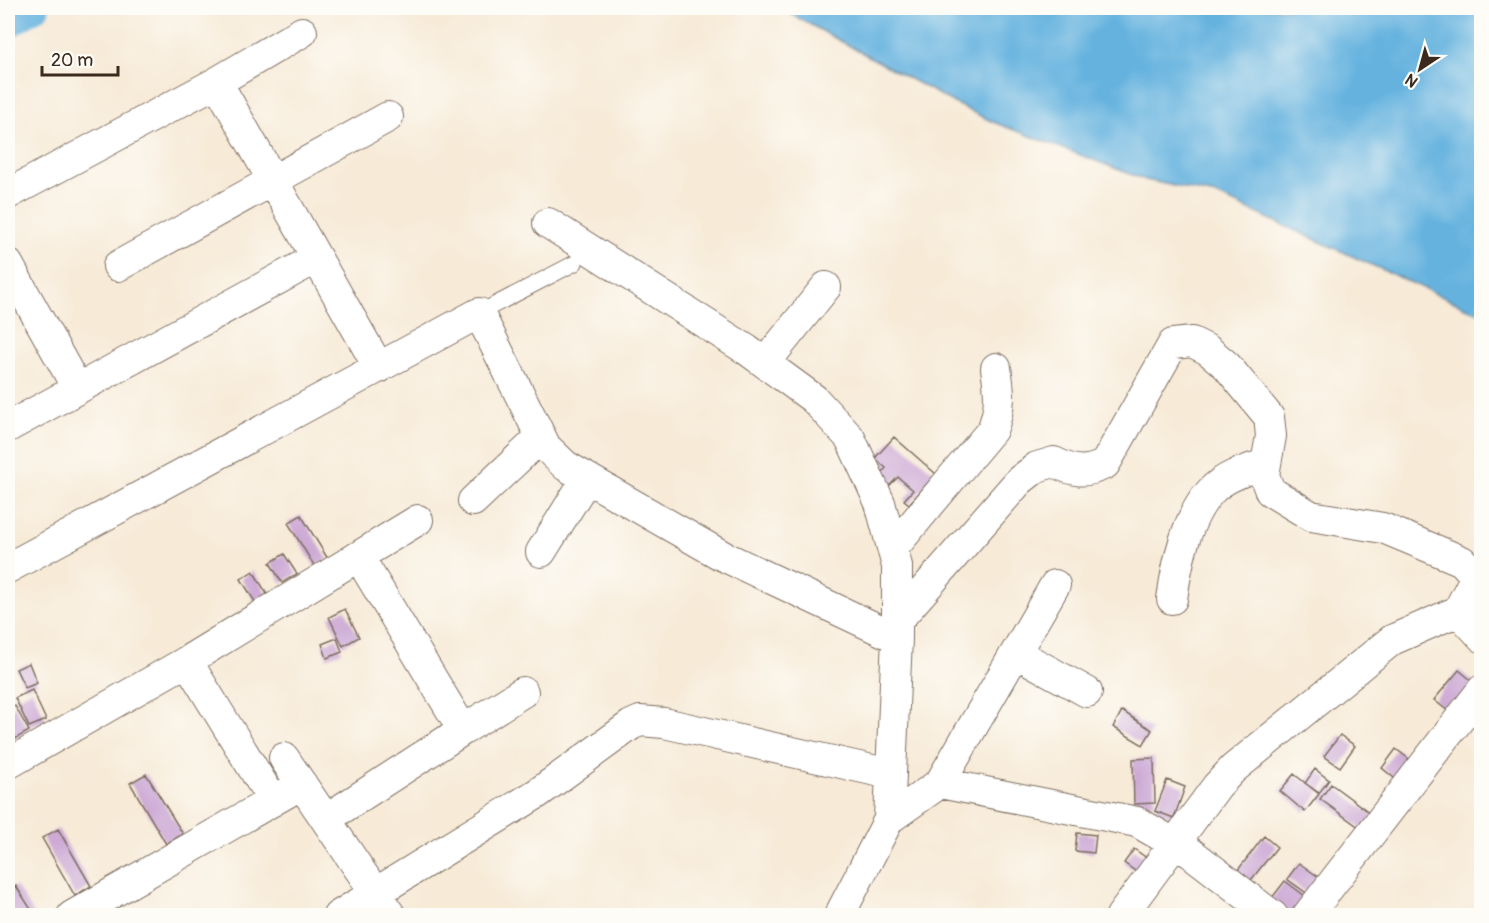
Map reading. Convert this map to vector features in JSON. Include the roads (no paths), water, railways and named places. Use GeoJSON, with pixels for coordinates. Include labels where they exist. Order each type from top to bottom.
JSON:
{"type":"FeatureCollection","features":[{"type":"Feature","properties":{"kind":"street"},"geometry":{"type":"LineString","coordinates":[[8,194],[217,82],[302,32]]}},
{"type":"Feature","properties":{"kind":"street"},"geometry":{"type":"LineString","coordinates":[[217,82],[315,259],[379,368]]}},
{"type":"Feature","properties":{"kind":"street"},"geometry":{"type":"LineString","coordinates":[[118,266],[388,117]]}},
{"type":"Feature","properties":{"kind":"street"},"geometry":{"type":"LineString","coordinates":[[548,223],[765,363],[814,399],[850,438],[880,503],[897,566],[897,630],[889,819],[839,915]]}},
{"type":"Feature","properties":{"kind":"street"},"geometry":{"type":"LineString","coordinates":[[8,427],[315,259]]}},
{"type":"Feature","properties":{"kind":"street"},"geometry":{"type":"LineString","coordinates":[[8,264],[77,388]]}},
{"type":"Feature","properties":{"kind":"street"},"geometry":{"type":"LineString","coordinates":[[765,363],[826,287]]}},
{"type":"Feature","properties":{"kind":"street"},"geometry":{"type":"LineString","coordinates":[[8,568],[479,313],[546,447],[566,466],[721,555],[897,630]]}},
{"type":"Feature","properties":{"kind":"street"},"geometry":{"type":"LineString","coordinates":[[897,630],[1019,481],[1036,467],[1054,462],[1073,471],[1090,472],[1105,464],[1173,344],[1192,342],[1208,350],[1227,366],[1269,417],[1271,436],[1264,475],[1270,491],[1291,506],[1311,516],[1383,528],[1462,561],[1472,572],[1473,582],[1458,611],[1392,640],[1233,769],[1217,786],[1121,915]]}},
{"type":"Feature","properties":{"kind":"street"},"geometry":{"type":"LineString","coordinates":[[893,548],[992,430],[999,412],[1000,392],[996,368]]}},
{"type":"Feature","properties":{"kind":"street"},"geometry":{"type":"LineString","coordinates":[[473,501],[541,437]]}},
{"type":"Feature","properties":{"kind":"street"},"geometry":{"type":"LineString","coordinates":[[1172,599],[1175,577],[1196,513],[1212,490],[1236,475],[1265,464]]}},
{"type":"Feature","properties":{"kind":"street"},"geometry":{"type":"LineString","coordinates":[[541,552],[587,478]]}},
{"type":"Feature","properties":{"kind":"street"},"geometry":{"type":"LineString","coordinates":[[8,764],[187,661],[418,520]]}},
{"type":"Feature","properties":{"kind":"street"},"geometry":{"type":"LineString","coordinates":[[359,557],[463,730]]}},
{"type":"Feature","properties":{"kind":"street"},"geometry":{"type":"LineString","coordinates":[[889,819],[940,783],[1055,585]]}},
{"type":"Feature","properties":{"kind":"street"},"geometry":{"type":"LineString","coordinates":[[1458,611],[1482,637]]}},
{"type":"Feature","properties":{"kind":"street"},"geometry":{"type":"LineString","coordinates":[[1016,653],[1087,692]]}},
{"type":"Feature","properties":{"kind":"street"},"geometry":{"type":"LineString","coordinates":[[187,661],[273,801]]}},
{"type":"Feature","properties":{"kind":"street"},"geometry":{"type":"LineString","coordinates":[[1307,915],[1482,690]]}},
{"type":"Feature","properties":{"kind":"street"},"geometry":{"type":"LineString","coordinates":[[326,819],[523,692]]}},
{"type":"Feature","properties":{"kind":"street"},"geometry":{"type":"LineString","coordinates":[[338,915],[383,904],[631,725],[640,721],[664,723],[890,774]]}},
{"type":"Feature","properties":{"kind":"street"},"geometry":{"type":"LineString","coordinates":[[284,758],[383,904]]}},
{"type":"Feature","properties":{"kind":"street"},"geometry":{"type":"LineString","coordinates":[[940,783],[1137,822],[1174,844],[1273,915]]}},
{"type":"Feature","properties":{"kind":"street"},"geometry":{"type":"LineString","coordinates":[[72,915],[302,784]]}},
{"type":"Feature","properties":{"kind":"lane"},"geometry":{"type":"LineString","coordinates":[[479,313],[575,263]]}},
{"type":"Feature","properties":{"kind":"water"},"geometry":{"type":"Polygon","coordinates":[[[780,8],[1481,8],[1481,314],[1216,195],[1146,180],[993,122],[780,8]]]}},
{"type":"Feature","properties":{"kind":"waterway"},"geometry":{"type":"LineString","coordinates":[[8,25],[36,8]]}}]}
